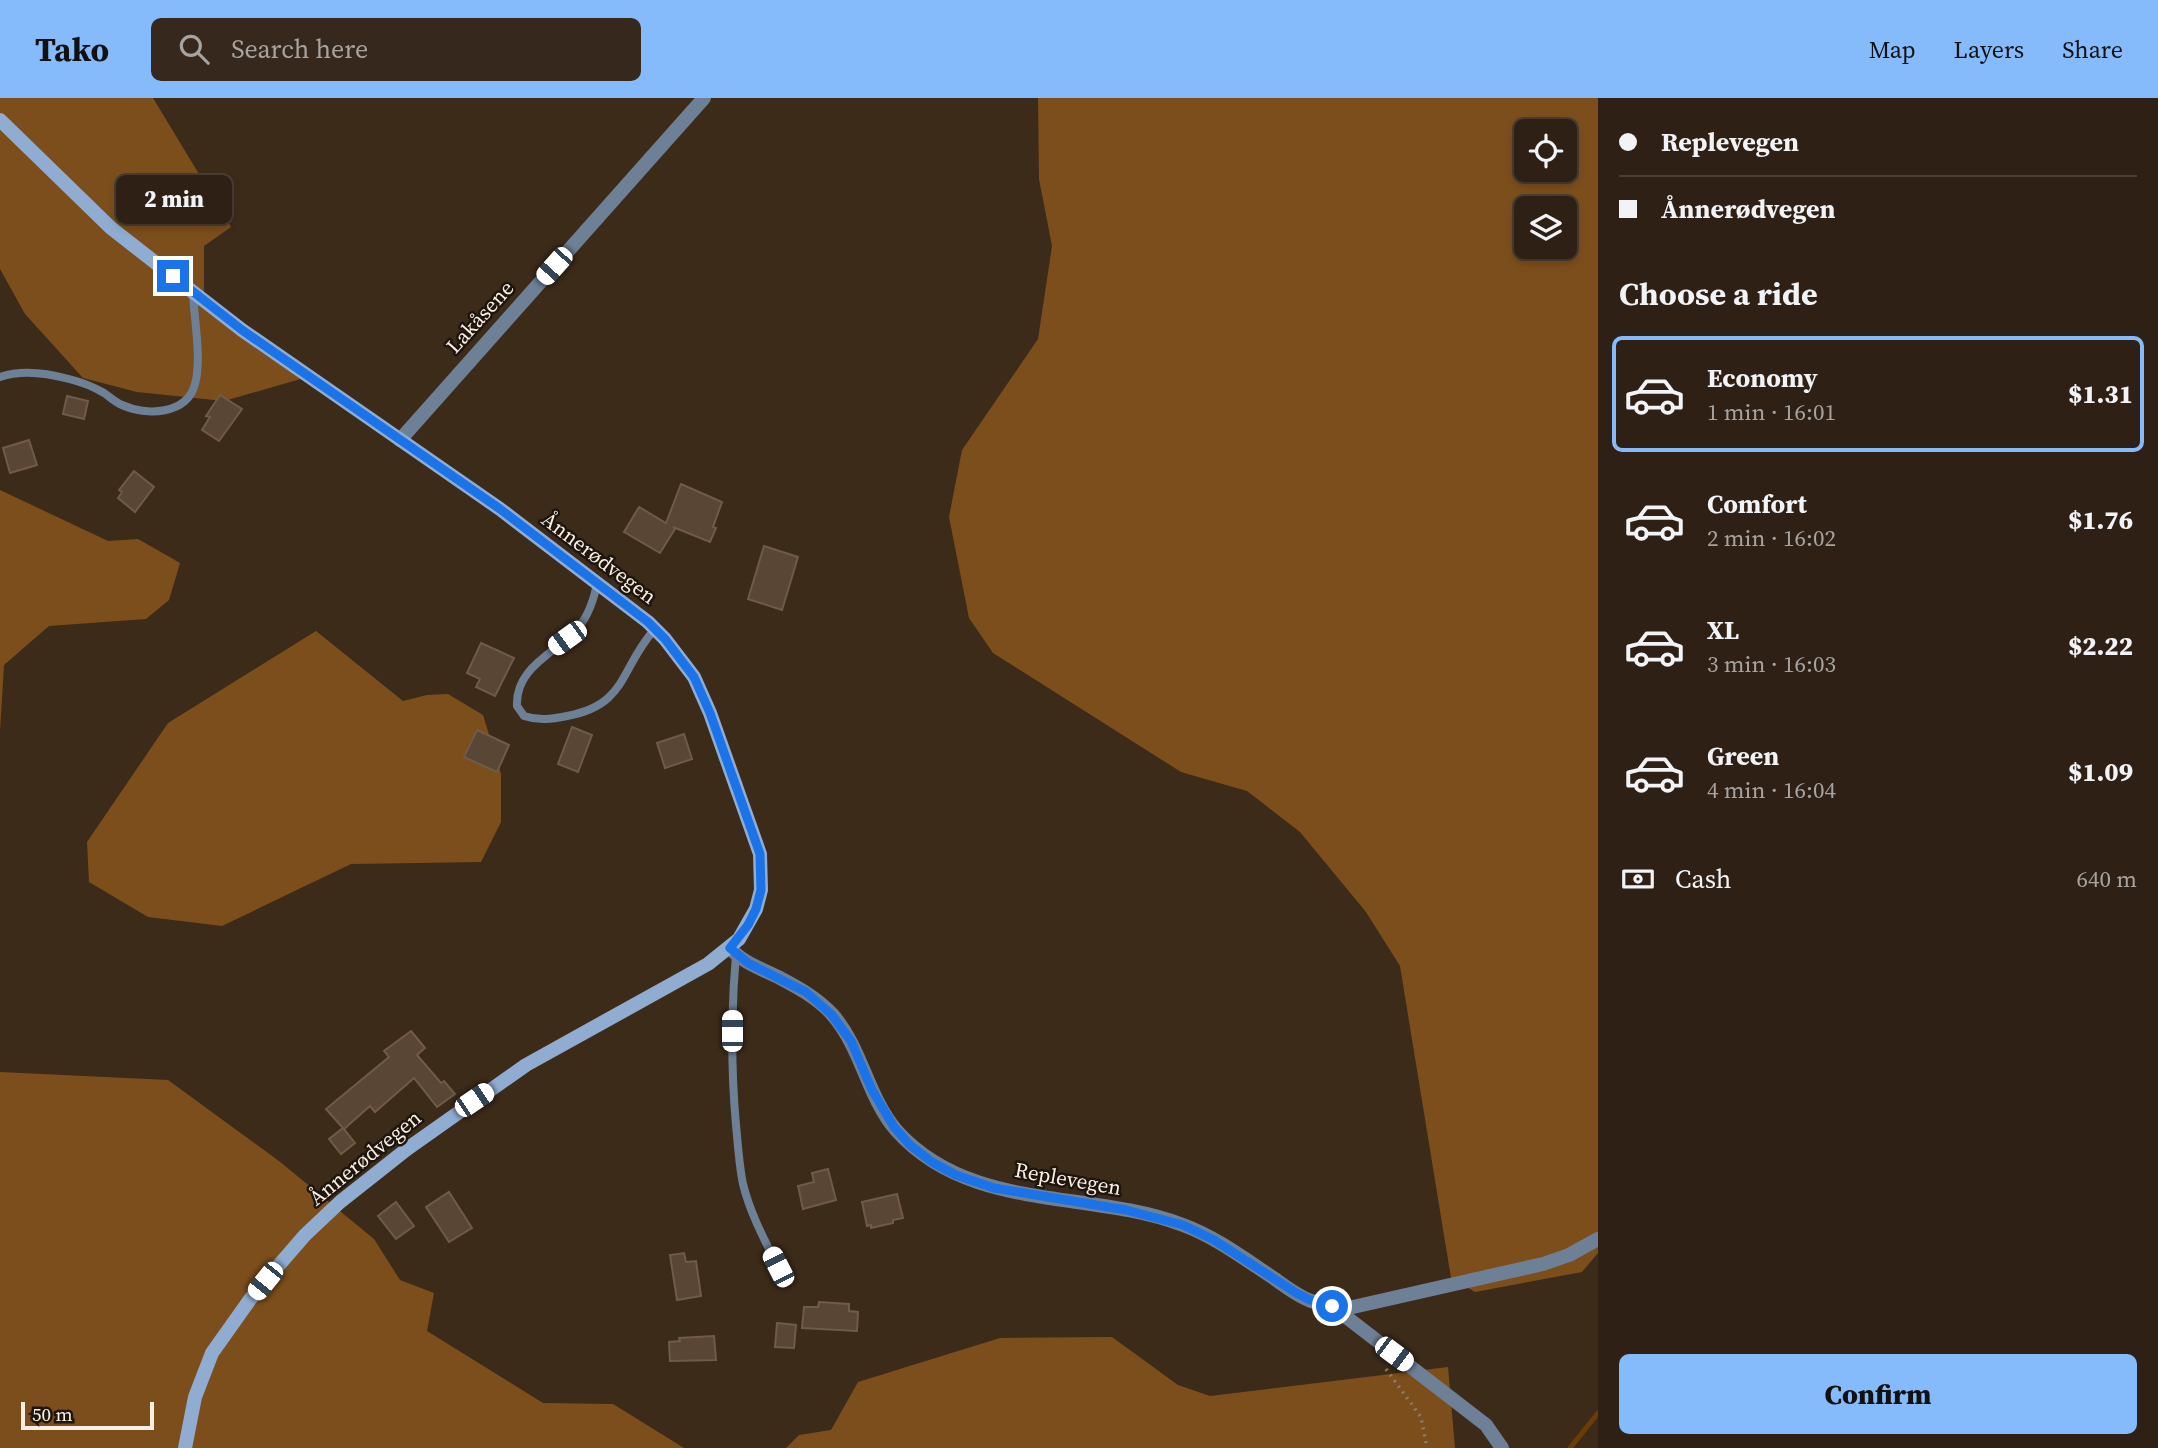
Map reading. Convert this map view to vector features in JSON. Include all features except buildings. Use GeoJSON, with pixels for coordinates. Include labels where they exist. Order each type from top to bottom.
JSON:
{"type":"FeatureCollection","features":[{"type":"Feature","properties":{"kind":"main road","name":"Ånnerødvegen"},"geometry":{"type":"LineString","coordinates":[[0,120],[111,228],[193,292],[242,330],[500,509],[656,629],[694,677],[710,713],[760,854],[761,890],[756,909],[733,951],[526,1065],[418,1140],[305,1235],[243,1309],[212,1353],[195,1397],[186,1448]]}},
{"type":"Feature","properties":{"kind":"street","name":"Lakåsene"},"geometry":{"type":"LineString","coordinates":[[400,440],[704,98]]}},
{"type":"Feature","properties":{"kind":"street","name":"Replevegen"},"geometry":{"type":"LineString","coordinates":[[733,951],[806,992],[832,1015],[851,1041],[872,1090],[894,1127],[910,1145],[932,1162],[956,1175],[994,1188],[1126,1210],[1183,1225],[1214,1240],[1310,1300],[1332,1306],[1353,1307],[1533,1267],[1569,1255],[1598,1239]]}},
{"type":"Feature","properties":{"kind":"street"},"geometry":{"type":"LineString","coordinates":[[1332,1306],[1486,1425],[1502,1448]]}},
{"type":"Feature","properties":{"kind":"lane"},"geometry":{"type":"LineString","coordinates":[[0,377],[11,373],[46,374],[93,387],[113,401],[136,410],[162,411],[171,408],[190,395],[196,380],[193,292]]}},
{"type":"Feature","properties":{"kind":"lane"},"geometry":{"type":"LineString","coordinates":[[597,584],[593,602],[580,626],[539,660],[520,687],[517,706],[524,716],[541,720],[552,719],[576,715],[604,703],[617,690],[640,647],[656,629]]}},
{"type":"Feature","properties":{"kind":"lane"},"geometry":{"type":"LineString","coordinates":[[733,951],[732,1053],[740,1159],[744,1185],[754,1214],[778,1267]]}},
{"type":"Feature","properties":{"kind":"path"},"geometry":{"type":"LineString","coordinates":[[1384,1366],[1421,1417],[1427,1448]]}},
{"type":"Feature","properties":{"kind":"shaded area"},"geometry":{"type":"Polygon","coordinates":[[[0,98],[153,98],[231,227],[204,246],[204,294],[304,378],[224,401],[137,392],[83,378],[25,314],[0,269],[0,98]]]}},
{"type":"Feature","properties":{"kind":"shaded area"},"geometry":{"type":"Polygon","coordinates":[[[1038,98],[1598,98],[1598,1253],[1582,1272],[1475,1292],[1451,1278],[1400,966],[1366,912],[1300,832],[1247,791],[1181,772],[993,653],[969,618],[949,517],[962,450],[1038,339],[1052,246],[1039,179],[1038,98]]]}},
{"type":"Feature","properties":{"kind":"shaded area"},"geometry":{"type":"Polygon","coordinates":[[[0,490],[108,541],[138,539],[180,563],[169,600],[146,619],[49,626],[4,665],[0,731],[0,490]]]}},
{"type":"Feature","properties":{"kind":"shaded area"},"geometry":{"type":"Polygon","coordinates":[[[316,631],[403,701],[427,695],[448,694],[483,715],[501,774],[501,822],[481,862],[351,864],[222,926],[148,917],[89,882],[87,842],[168,723],[316,631]]]}},
{"type":"Feature","properties":{"kind":"shaded area"},"geometry":{"type":"Polygon","coordinates":[[[0,1072],[168,1080],[279,1161],[374,1239],[400,1280],[434,1293],[427,1331],[543,1403],[613,1404],[684,1448],[0,1448],[0,1072]]]}},
{"type":"Feature","properties":{"kind":"shaded area"},"geometry":{"type":"Polygon","coordinates":[[[1112,1337],[1178,1385],[1210,1396],[1448,1367],[1455,1448],[786,1448],[799,1435],[831,1430],[858,1382],[1000,1338],[1112,1337]]]}},
{"type":"Feature","properties":{"kind":"waterway"},"geometry":{"type":"LineString","coordinates":[[1570,1448],[1598,1413]]}},
{"type":"Feature","properties":{"kind":"route"},"geometry":{"type":"LineString","coordinates":[[173,276],[242,330],[500,509],[648,622],[665,639],[694,677],[710,713],[760,854],[761,890],[756,909],[739,939],[730,948],[748,963],[806,992],[832,1015],[851,1041],[872,1090],[887,1116],[910,1145],[932,1162],[980,1184],[1126,1210],[1183,1225],[1214,1240],[1298,1294],[1332,1306]]}}]}
